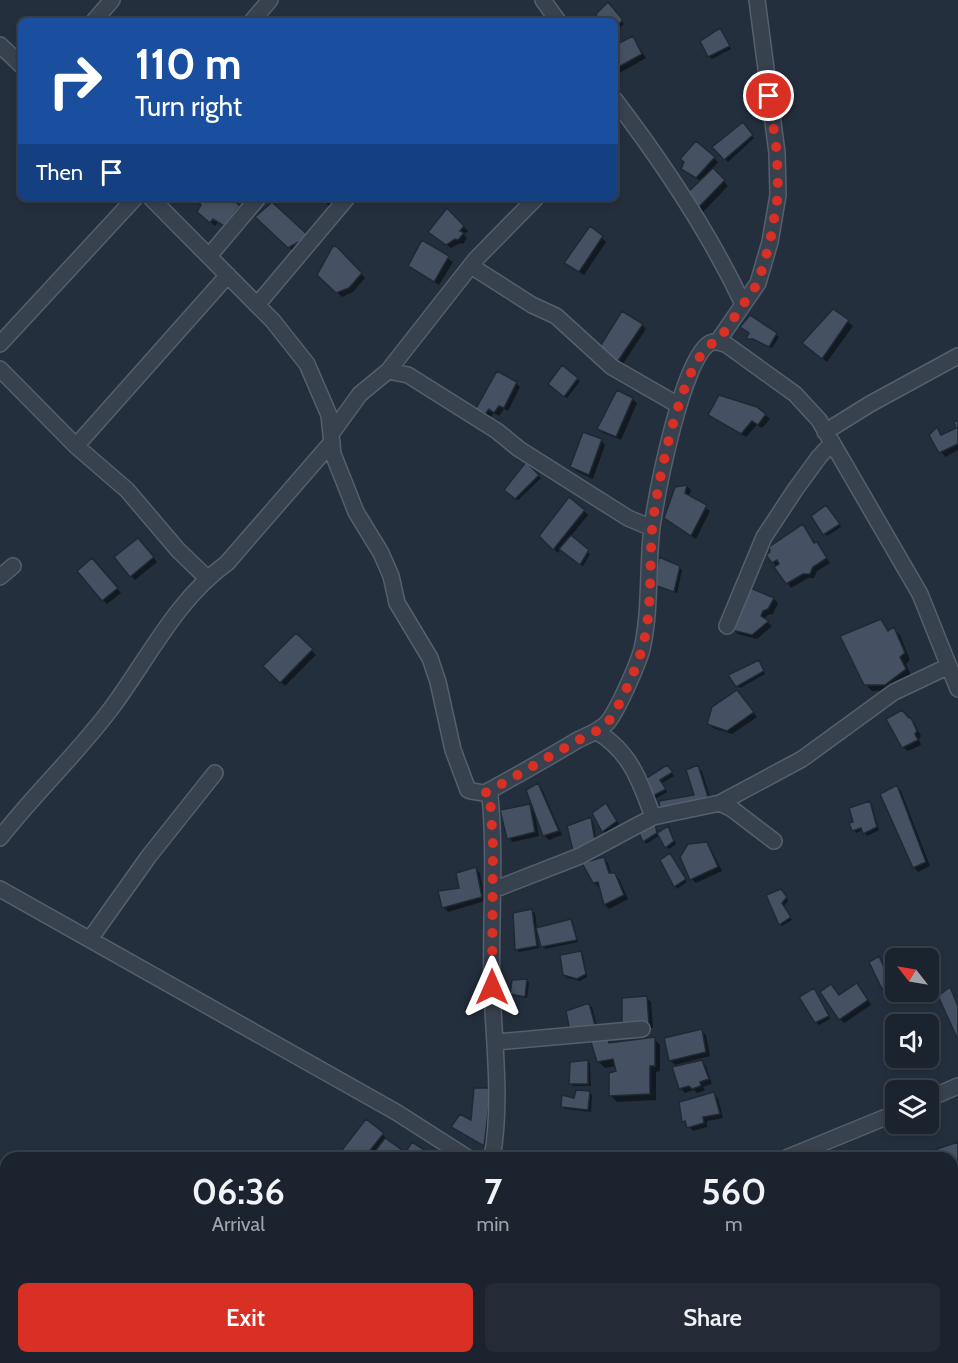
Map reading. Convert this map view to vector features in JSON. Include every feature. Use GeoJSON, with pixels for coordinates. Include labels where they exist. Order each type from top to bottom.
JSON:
{"type":"FeatureCollection","features":[{"type":"Feature","properties":{"kind":"street"},"geometry":{"type":"LineString","coordinates":[[97,18],[112,0]]}},
{"type":"Feature","properties":{"kind":"street"},"geometry":{"type":"LineString","coordinates":[[255,18],[270,0]]}},
{"type":"Feature","properties":{"kind":"street"},"geometry":{"type":"LineString","coordinates":[[543,0],[556,18]]}},
{"type":"Feature","properties":{"kind":"street"},"geometry":{"type":"LineString","coordinates":[[718,341],[758,283],[770,242],[778,195],[777,153],[757,0]]}},
{"type":"Feature","properties":{"kind":"street"},"geometry":{"type":"LineString","coordinates":[[0,45],[18,62]]}},
{"type":"Feature","properties":{"kind":"street"},"geometry":{"type":"LineString","coordinates":[[618,103],[662,165],[728,272],[743,304]]}},
{"type":"Feature","properties":{"kind":"street"},"geometry":{"type":"LineString","coordinates":[[0,344],[132,201]]}},
{"type":"Feature","properties":{"kind":"street"},"geometry":{"type":"LineString","coordinates":[[153,201],[273,321],[308,364],[329,415],[333,453],[356,512],[381,553],[391,576],[397,603],[430,658],[438,682],[453,750],[468,790],[485,793],[536,766],[580,739],[597,732],[608,722],[615,710],[641,651],[650,583],[652,528],[661,476],[678,405],[693,368],[704,348],[712,342],[718,341],[737,352],[795,394],[819,420],[920,594],[958,689]]}},
{"type":"Feature","properties":{"kind":"street"},"geometry":{"type":"LineString","coordinates":[[209,256],[255,201]]}},
{"type":"Feature","properties":{"kind":"street"},"geometry":{"type":"LineString","coordinates":[[257,305],[345,201]]}},
{"type":"Feature","properties":{"kind":"street"},"geometry":{"type":"LineString","coordinates":[[0,838],[113,706],[160,635],[207,578],[227,563],[332,438],[360,394],[388,371],[471,266],[533,201]]}},
{"type":"Feature","properties":{"kind":"street"},"geometry":{"type":"LineString","coordinates":[[471,266],[532,305],[556,316],[612,367],[678,405]]}},
{"type":"Feature","properties":{"kind":"street"},"geometry":{"type":"LineString","coordinates":[[76,446],[228,275]]}},
{"type":"Feature","properties":{"kind":"street"},"geometry":{"type":"LineString","coordinates":[[727,626],[764,537],[819,457],[829,437],[870,404],[958,356]]}},
{"type":"Feature","properties":{"kind":"street"},"geometry":{"type":"LineString","coordinates":[[0,369],[76,446],[127,490],[178,550],[207,578]]}},
{"type":"Feature","properties":{"kind":"street"},"geometry":{"type":"LineString","coordinates":[[388,371],[408,375],[497,431],[529,456],[628,518],[652,528]]}},
{"type":"Feature","properties":{"kind":"street"},"geometry":{"type":"LineString","coordinates":[[0,577],[14,566]]}},
{"type":"Feature","properties":{"kind":"street"},"geometry":{"type":"LineString","coordinates":[[493,890],[580,856],[653,817],[720,803],[802,759],[894,692],[949,666]]}},
{"type":"Feature","properties":{"kind":"street"},"geometry":{"type":"LineString","coordinates":[[597,732],[611,740],[629,761],[640,780],[653,817]]}},
{"type":"Feature","properties":{"kind":"street"},"geometry":{"type":"LineString","coordinates":[[90,939],[149,856],[215,773]]}},
{"type":"Feature","properties":{"kind":"street"},"geometry":{"type":"LineString","coordinates":[[485,793],[490,796],[492,818],[492,987],[496,1042],[496,1110],[492,1152]]}},
{"type":"Feature","properties":{"kind":"street"},"geometry":{"type":"LineString","coordinates":[[720,803],[732,809],[774,842]]}},
{"type":"Feature","properties":{"kind":"street"},"geometry":{"type":"LineString","coordinates":[[0,889],[396,1112],[459,1152]]}},
{"type":"Feature","properties":{"kind":"street"},"geometry":{"type":"LineString","coordinates":[[496,1042],[642,1029]]}},
{"type":"Feature","properties":{"kind":"street"},"geometry":{"type":"LineString","coordinates":[[939,1094],[958,1086]]}},
{"type":"Feature","properties":{"kind":"street"},"geometry":{"type":"LineString","coordinates":[[801,1152],[885,1118]]}},
{"type":"Feature","properties":{"kind":"building"},"geometry":{"type":"Polygon","coordinates":[[[608,2],[623,20],[618,24],[618,18],[598,18],[596,14],[608,2]]]}},
{"type":"Feature","properties":{"kind":"building"},"geometry":{"type":"Polygon","coordinates":[[[720,28],[730,46],[708,57],[700,41],[720,28]]]}},
{"type":"Feature","properties":{"kind":"building"},"geometry":{"type":"Polygon","coordinates":[[[633,36],[642,54],[618,67],[618,44],[633,36]]]}},
{"type":"Feature","properties":{"kind":"building"},"geometry":{"type":"Polygon","coordinates":[[[743,122],[753,135],[724,160],[712,147],[743,122]]]}},
{"type":"Feature","properties":{"kind":"building"},"geometry":{"type":"Polygon","coordinates":[[[696,141],[715,157],[696,178],[681,169],[684,162],[680,159],[696,141]]]}},
{"type":"Feature","properties":{"kind":"building"},"geometry":{"type":"Polygon","coordinates":[[[713,168],[725,180],[698,208],[685,195],[713,168]]]}},
{"type":"Feature","properties":{"kind":"building"},"geometry":{"type":"Polygon","coordinates":[[[197,201],[234,201],[240,206],[224,226],[213,219],[210,223],[197,212],[201,205],[197,201]]]}},
{"type":"Feature","properties":{"kind":"building"},"geometry":{"type":"Polygon","coordinates":[[[272,202],[309,236],[288,248],[255,217],[272,202]]]}},
{"type":"Feature","properties":{"kind":"building"},"geometry":{"type":"Polygon","coordinates":[[[447,208],[464,226],[460,231],[464,233],[458,240],[455,239],[446,245],[428,232],[447,208]]]}},
{"type":"Feature","properties":{"kind":"building"},"geometry":{"type":"Polygon","coordinates":[[[590,226],[603,236],[579,272],[564,263],[590,226]]]}},
{"type":"Feature","properties":{"kind":"building"},"geometry":{"type":"Polygon","coordinates":[[[422,240],[449,256],[434,282],[408,266],[422,240]]]}},
{"type":"Feature","properties":{"kind":"building"},"geometry":{"type":"Polygon","coordinates":[[[333,246],[337,247],[362,273],[349,288],[336,293],[317,275],[333,246]]]}},
{"type":"Feature","properties":{"kind":"building"},"geometry":{"type":"Polygon","coordinates":[[[833,309],[849,320],[822,359],[802,343],[833,309]]]}},
{"type":"Feature","properties":{"kind":"building"},"geometry":{"type":"Polygon","coordinates":[[[622,311],[643,324],[618,361],[599,348],[622,311]]]}},
{"type":"Feature","properties":{"kind":"building"},"geometry":{"type":"Polygon","coordinates":[[[750,315],[777,333],[769,347],[753,339],[746,339],[749,333],[740,327],[750,315]]]}},
{"type":"Feature","properties":{"kind":"building"},"geometry":{"type":"Polygon","coordinates":[[[562,365],[578,378],[564,397],[548,384],[562,365]]]}},
{"type":"Feature","properties":{"kind":"building"},"geometry":{"type":"Polygon","coordinates":[[[497,371],[517,382],[504,408],[499,406],[494,413],[489,409],[483,417],[474,412],[497,371]]]}},
{"type":"Feature","properties":{"kind":"building"},"geometry":{"type":"Polygon","coordinates":[[[617,390],[633,398],[616,437],[597,429],[617,390]]]}},
{"type":"Feature","properties":{"kind":"building"},"geometry":{"type":"Polygon","coordinates":[[[719,395],[757,407],[766,414],[758,425],[752,421],[741,434],[708,415],[719,395]]]}},
{"type":"Feature","properties":{"kind":"building"},"geometry":{"type":"Polygon","coordinates":[[[958,420],[958,444],[939,453],[929,435],[937,427],[941,435],[956,428],[954,422],[958,420]]]}},
{"type":"Feature","properties":{"kind":"building"},"geometry":{"type":"Polygon","coordinates":[[[583,432],[602,439],[589,475],[570,467],[583,432]]]}},
{"type":"Feature","properties":{"kind":"building"},"geometry":{"type":"Polygon","coordinates":[[[526,462],[539,475],[515,499],[504,490],[526,462]]]}},
{"type":"Feature","properties":{"kind":"building"},"geometry":{"type":"Polygon","coordinates":[[[687,485],[685,493],[707,505],[691,536],[664,518],[675,487],[687,485]]]}},
{"type":"Feature","properties":{"kind":"building"},"geometry":{"type":"Polygon","coordinates":[[[569,497],[585,510],[553,550],[539,536],[569,497]]]}},
{"type":"Feature","properties":{"kind":"building"},"geometry":{"type":"Polygon","coordinates":[[[826,505],[840,524],[823,535],[811,516],[826,505]]]}},
{"type":"Feature","properties":{"kind":"building"},"geometry":{"type":"Polygon","coordinates":[[[803,524],[814,543],[817,542],[827,558],[813,567],[810,574],[803,574],[786,584],[774,567],[779,564],[777,560],[772,563],[766,555],[770,552],[769,547],[803,524]]]}},
{"type":"Feature","properties":{"kind":"building"},"geometry":{"type":"Polygon","coordinates":[[[571,535],[589,550],[580,565],[559,549],[571,535]]]}},
{"type":"Feature","properties":{"kind":"building"},"geometry":{"type":"Polygon","coordinates":[[[138,538],[154,557],[130,577],[114,557],[138,538]]]}},
{"type":"Feature","properties":{"kind":"building"},"geometry":{"type":"Polygon","coordinates":[[[659,557],[680,566],[674,592],[654,585],[659,557]]]}},
{"type":"Feature","properties":{"kind":"building"},"geometry":{"type":"Polygon","coordinates":[[[92,558],[118,588],[102,601],[77,571],[92,558]]]}},
{"type":"Feature","properties":{"kind":"building"},"geometry":{"type":"Polygon","coordinates":[[[748,587],[774,598],[761,616],[769,621],[752,635],[732,630],[748,587]]]}},
{"type":"Feature","properties":{"kind":"building"},"geometry":{"type":"Polygon","coordinates":[[[881,619],[888,631],[894,627],[905,653],[900,657],[906,669],[885,685],[864,685],[840,636],[881,619]]]}},
{"type":"Feature","properties":{"kind":"building"},"geometry":{"type":"Polygon","coordinates":[[[296,633],[313,649],[280,683],[263,666],[296,633]]]}},
{"type":"Feature","properties":{"kind":"building"},"geometry":{"type":"Polygon","coordinates":[[[759,660],[764,671],[736,687],[728,675],[759,660]]]}},
{"type":"Feature","properties":{"kind":"building"},"geometry":{"type":"Polygon","coordinates":[[[737,690],[754,712],[727,731],[707,724],[712,707],[737,690]]]}},
{"type":"Feature","properties":{"kind":"building"},"geometry":{"type":"Polygon","coordinates":[[[902,710],[911,718],[918,740],[902,748],[886,719],[902,710]]]}},
{"type":"Feature","properties":{"kind":"building"},"geometry":{"type":"Polygon","coordinates":[[[667,765],[673,772],[660,780],[666,789],[651,797],[645,779],[667,765]]]}},
{"type":"Feature","properties":{"kind":"building"},"geometry":{"type":"Polygon","coordinates":[[[698,765],[709,800],[660,810],[659,801],[694,795],[686,770],[698,765]]]}},
{"type":"Feature","properties":{"kind":"building"},"geometry":{"type":"Polygon","coordinates":[[[538,783],[559,831],[543,836],[526,790],[538,783]]]}},
{"type":"Feature","properties":{"kind":"building"},"geometry":{"type":"Polygon","coordinates":[[[897,785],[926,862],[913,868],[880,794],[897,785]]]}},
{"type":"Feature","properties":{"kind":"building"},"geometry":{"type":"Polygon","coordinates":[[[870,801],[877,827],[863,834],[861,828],[852,831],[849,823],[853,822],[849,808],[870,801]]]}},
{"type":"Feature","properties":{"kind":"building"},"geometry":{"type":"Polygon","coordinates":[[[606,803],[617,821],[602,832],[592,813],[606,803]]]}},
{"type":"Feature","properties":{"kind":"building"},"geometry":{"type":"Polygon","coordinates":[[[530,804],[535,832],[507,839],[500,810],[530,804]]]}},
{"type":"Feature","properties":{"kind":"building"},"geometry":{"type":"Polygon","coordinates":[[[591,817],[595,842],[573,851],[567,826],[591,817]]]}},
{"type":"Feature","properties":{"kind":"building"},"geometry":{"type":"Polygon","coordinates":[[[655,823],[657,833],[643,842],[639,833],[655,823]]]}},
{"type":"Feature","properties":{"kind":"building"},"geometry":{"type":"Polygon","coordinates":[[[668,826],[674,841],[665,848],[657,833],[668,826]]]}},
{"type":"Feature","properties":{"kind":"building"},"geometry":{"type":"Polygon","coordinates":[[[707,842],[718,867],[690,880],[680,857],[688,844],[707,842]]]}},
{"type":"Feature","properties":{"kind":"building"},"geometry":{"type":"Polygon","coordinates":[[[670,853],[686,879],[674,887],[660,860],[670,853]]]}},
{"type":"Feature","properties":{"kind":"building"},"geometry":{"type":"Polygon","coordinates":[[[604,857],[609,873],[615,873],[624,895],[604,905],[598,882],[593,883],[582,863],[604,857]]]}},
{"type":"Feature","properties":{"kind":"building"},"geometry":{"type":"Polygon","coordinates":[[[476,867],[482,897],[442,908],[438,891],[459,888],[456,873],[476,867]]]}},
{"type":"Feature","properties":{"kind":"building"},"geometry":{"type":"Polygon","coordinates":[[[781,889],[787,897],[782,903],[791,917],[779,925],[766,895],[781,889]]]}},
{"type":"Feature","properties":{"kind":"building"},"geometry":{"type":"Polygon","coordinates":[[[532,909],[537,946],[515,950],[513,913],[532,909]]]}},
{"type":"Feature","properties":{"kind":"building"},"geometry":{"type":"Polygon","coordinates":[[[571,919],[577,940],[541,947],[536,928],[571,919]]]}},
{"type":"Feature","properties":{"kind":"building"},"geometry":{"type":"Polygon","coordinates":[[[581,951],[586,974],[577,979],[563,975],[560,955],[581,951]]]}},
{"type":"Feature","properties":{"kind":"building"},"geometry":{"type":"Polygon","coordinates":[[[879,956],[885,969],[885,987],[882,989],[869,962],[879,956]]]}},
{"type":"Feature","properties":{"kind":"building"},"geometry":{"type":"Polygon","coordinates":[[[527,979],[525,997],[510,994],[512,980],[527,979]]]}},
{"type":"Feature","properties":{"kind":"building"},"geometry":{"type":"Polygon","coordinates":[[[857,983],[868,1000],[839,1020],[820,992],[831,984],[839,995],[857,983]]]}},
{"type":"Feature","properties":{"kind":"building"},"geometry":{"type":"Polygon","coordinates":[[[950,987],[958,1006],[958,1040],[939,998],[939,995],[950,987]]]}},
{"type":"Feature","properties":{"kind":"building"},"geometry":{"type":"Polygon","coordinates":[[[814,988],[829,1016],[815,1023],[799,997],[814,988]]]}},
{"type":"Feature","properties":{"kind":"building"},"geometry":{"type":"Polygon","coordinates":[[[647,996],[649,1024],[622,1025],[622,998],[647,996]]]}},
{"type":"Feature","properties":{"kind":"building"},"geometry":{"type":"Polygon","coordinates":[[[589,1003],[595,1025],[570,1032],[566,1011],[589,1003]]]}},
{"type":"Feature","properties":{"kind":"building"},"geometry":{"type":"Polygon","coordinates":[[[702,1029],[706,1052],[669,1061],[664,1038],[702,1029]]]}},
{"type":"Feature","properties":{"kind":"building"},"geometry":{"type":"Polygon","coordinates":[[[608,1037],[609,1043],[655,1037],[655,1066],[650,1066],[650,1094],[609,1096],[609,1073],[616,1071],[613,1059],[597,1062],[590,1039],[608,1037]]]}},
{"type":"Feature","properties":{"kind":"building"},"geometry":{"type":"Polygon","coordinates":[[[588,1060],[588,1084],[569,1084],[570,1062],[588,1060]]]}},
{"type":"Feature","properties":{"kind":"building"},"geometry":{"type":"Polygon","coordinates":[[[702,1060],[709,1079],[700,1082],[701,1086],[692,1089],[689,1086],[679,1089],[672,1067],[702,1060]]]}},
{"type":"Feature","properties":{"kind":"building"},"geometry":{"type":"Polygon","coordinates":[[[474,1088],[491,1088],[484,1146],[451,1127],[460,1114],[471,1120],[474,1088]]]}},
{"type":"Feature","properties":{"kind":"building"},"geometry":{"type":"Polygon","coordinates":[[[576,1090],[590,1091],[588,1110],[561,1107],[562,1095],[574,1098],[576,1090]]]}},
{"type":"Feature","properties":{"kind":"building"},"geometry":{"type":"Polygon","coordinates":[[[714,1092],[720,1114],[703,1117],[704,1123],[687,1128],[685,1121],[682,1122],[679,1102],[714,1092]]]}},
{"type":"Feature","properties":{"kind":"building"},"geometry":{"type":"Polygon","coordinates":[[[366,1119],[384,1133],[369,1152],[344,1152],[342,1150],[366,1119]]]}},
{"type":"Feature","properties":{"kind":"building"},"geometry":{"type":"Polygon","coordinates":[[[385,1138],[402,1150],[401,1152],[374,1152],[385,1138]]]}},
{"type":"Feature","properties":{"kind":"building"},"geometry":{"type":"Polygon","coordinates":[[[412,1142],[428,1152],[406,1152],[412,1142]]]}},
{"type":"Feature","properties":{"kind":"building"},"geometry":{"type":"Polygon","coordinates":[[[958,1142],[958,1152],[928,1152],[958,1142]]]}},
{"type":"Feature","properties":{"kind":"route"},"geometry":{"type":"LineString","coordinates":[[492,987],[493,845],[490,796],[485,793],[580,739],[597,732],[608,722],[641,651],[650,583],[652,528],[675,414],[693,368],[704,348],[718,341],[758,283],[770,242],[778,195],[777,153],[769,96]]}}]}
